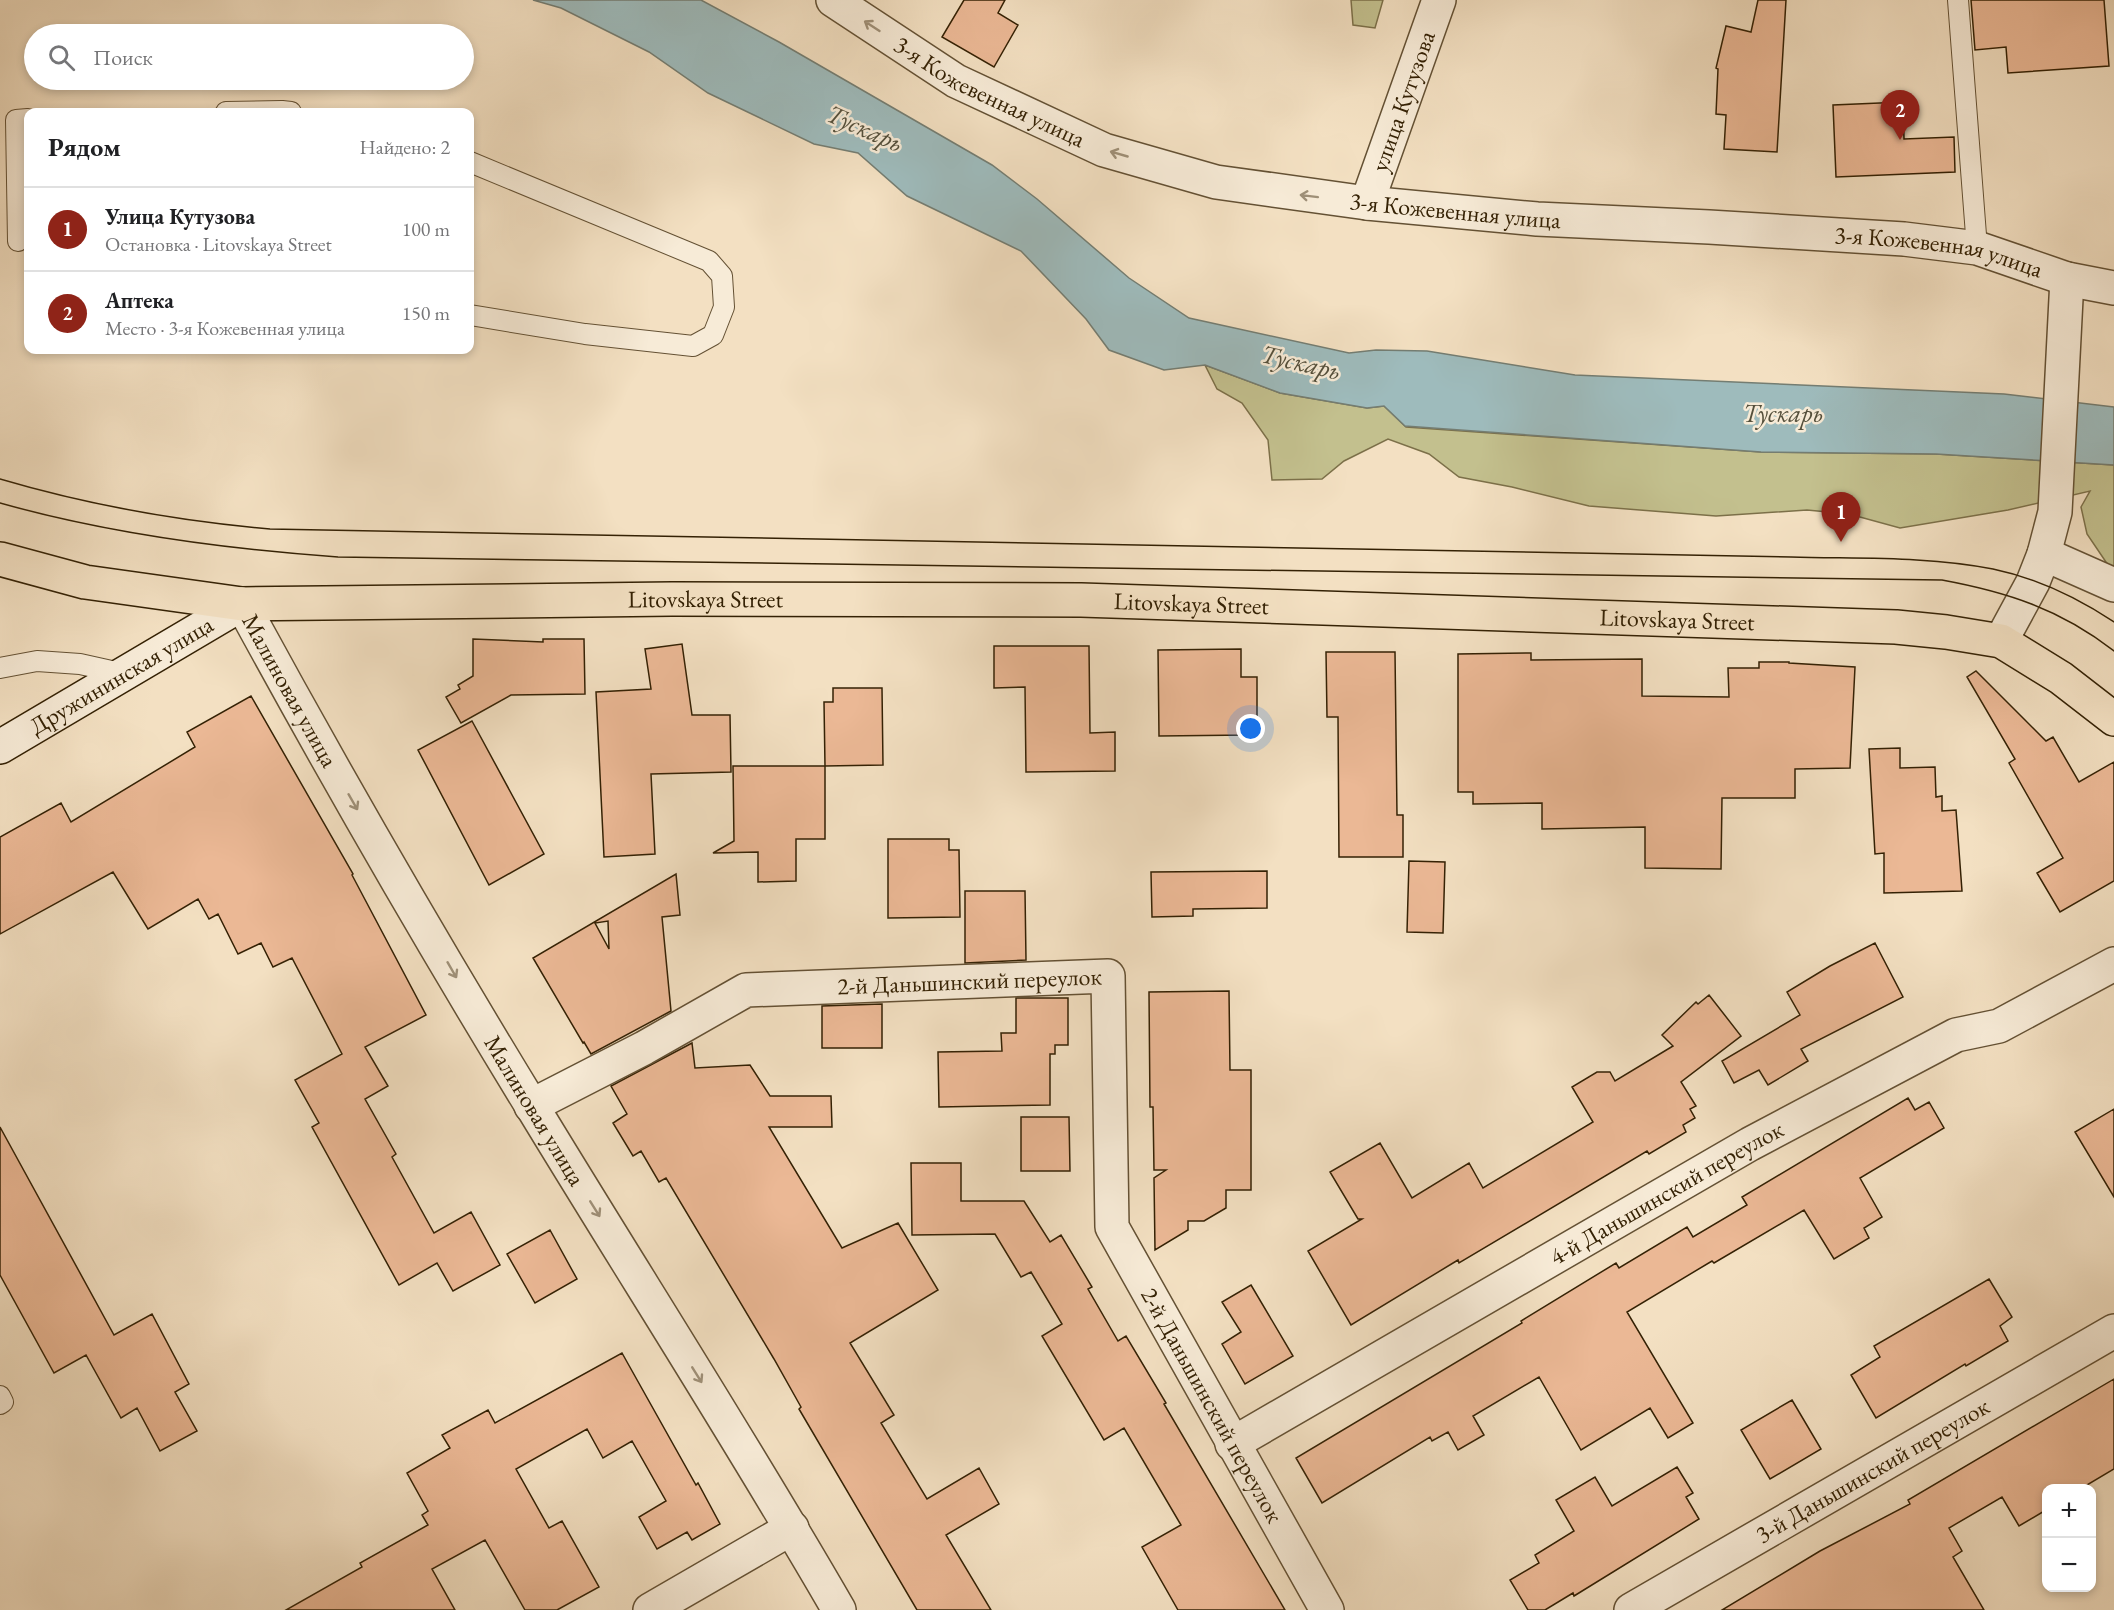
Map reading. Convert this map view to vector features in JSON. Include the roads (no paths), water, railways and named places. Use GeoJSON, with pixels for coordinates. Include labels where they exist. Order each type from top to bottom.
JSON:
{"type":"FeatureCollection","features":[{"type":"Feature","properties":{"kind":"main road","name":"Litovskaya Street"},"geometry":{"type":"LineString","coordinates":[[0,559],[85,582],[242,604],[672,599],[1081,600],[1896,627],[2001,640],[2061,678],[2114,719]]}},
{"type":"Feature","properties":{"kind":"street","name":"3-я Кожевенная улица"},"geometry":{"type":"LineString","coordinates":[[833,0],[956,81],[1104,150],[1216,182],[1367,203],[1537,219],[1904,239],[1977,249],[2067,279],[2114,288]]}},
{"type":"Feature","properties":{"kind":"street","name":"улица Кутузова"},"geometry":{"type":"LineString","coordinates":[[1367,203],[1439,0]]}},
{"type":"Feature","properties":{"kind":"street"},"geometry":{"type":"LineString","coordinates":[[2001,640],[2033,582],[2044,554],[2055,512],[2067,279]]}},
{"type":"Feature","properties":{"kind":"street"},"geometry":{"type":"LineString","coordinates":[[2044,554],[2114,585]]}},
{"type":"Feature","properties":{"kind":"street","name":"Дружининская улица"},"geometry":{"type":"LineString","coordinates":[[0,747],[242,604]]}},
{"type":"Feature","properties":{"kind":"street","name":"Малиновая улица"},"geometry":{"type":"LineString","coordinates":[[242,604],[316,740],[531,1106],[792,1528],[838,1610]]}},
{"type":"Feature","properties":{"kind":"street","name":"4-й Даньшинский переулок"},"geometry":{"type":"LineString","coordinates":[[1232,1444],[1750,1144],[1956,1035],[1999,1026],[2114,964]]}},
{"type":"Feature","properties":{"kind":"street","name":"2-й Даньшинский переулок"},"geometry":{"type":"LineString","coordinates":[[531,1106],[644,1048],[746,990],[1108,976],[1112,1227],[1327,1610]]}},
{"type":"Feature","properties":{"kind":"street","name":"3-й Даньшинский переулок"},"geometry":{"type":"LineString","coordinates":[[1632,1610],[2114,1331]]}},
{"type":"Feature","properties":{"kind":"street"},"geometry":{"type":"LineString","coordinates":[[650,1610],[792,1528]]}},
{"type":"Feature","properties":{"kind":"lane"},"geometry":{"type":"LineString","coordinates":[[1958,0],[1977,249]]}},
{"type":"Feature","properties":{"kind":"lane"},"geometry":{"type":"LineString","coordinates":[[15,241],[16,120],[24,119]]}},
{"type":"Feature","properties":{"kind":"lane"},"geometry":{"type":"LineString","coordinates":[[474,164],[708,261],[722,276],[724,307],[713,335],[693,346],[585,334],[474,316]]}},
{"type":"Feature","properties":{"kind":"lane"},"geometry":{"type":"LineString","coordinates":[[0,668],[37,661],[80,664],[125,674]]}},
{"type":"Feature","properties":{"kind":"lane"},"geometry":{"type":"LineString","coordinates":[[0,1396],[3,1402],[0,1404]]}},
{"type":"Feature","properties":{"kind":"water","name":"Тускарь"},"geometry":{"type":"Polygon","coordinates":[[[533,0],[701,0],[779,42],[992,165],[1037,199],[1129,278],[1189,318],[1349,353],[1376,350],[1427,351],[1575,375],[2004,394],[2114,407],[2114,465],[1936,454],[1761,452],[1405,426],[1384,406],[1367,408],[1280,393],[1205,365],[1164,370],[1109,350],[1086,319],[1021,251],[907,196],[858,153],[814,144],[708,93],[649,52],[561,8],[533,0]]]}},
{"type":"Feature","properties":{"kind":"tram line"},"geometry":{"type":"LineString","coordinates":[[0,479],[67,497],[134,511],[270,529],[1918,560],[1993,569],[2041,583],[2086,605],[2114,622]]}},
{"type":"Feature","properties":{"kind":"tram line"},"geometry":{"type":"LineString","coordinates":[[0,503],[41,514],[168,539],[253,550],[338,557],[1942,580],[1989,590],[2032,604],[2094,636],[2114,651]]}},
{"type":"Feature","properties":{"kind":"place","name":"Аптека"},"geometry":{"type":"Point","coordinates":[1900,140]}},
{"type":"Feature","properties":{"kind":"place","name":"Улица Кутузова"},"geometry":{"type":"Point","coordinates":[1841,542]}}]}
